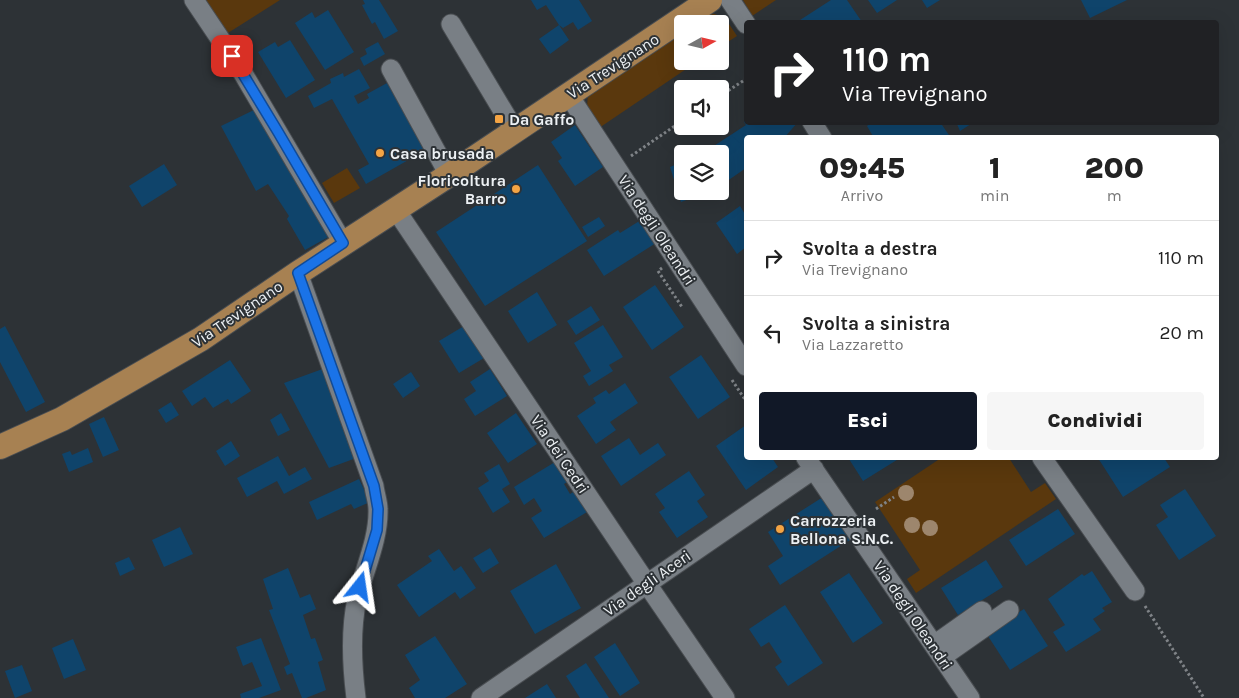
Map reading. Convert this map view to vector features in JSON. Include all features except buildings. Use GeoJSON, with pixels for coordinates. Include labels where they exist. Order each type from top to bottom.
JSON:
{"type":"FeatureCollection","features":[{"type":"Feature","properties":{"kind":"main road","name":"Via Trevignano"},"geometry":{"type":"LineString","coordinates":[[0,447],[62,419],[202,339],[298,273],[449,175],[710,0]]}},
{"type":"Feature","properties":{"kind":"street"},"geometry":{"type":"LineString","coordinates":[[194,0],[250,86],[343,243]]}},
{"type":"Feature","properties":{"kind":"street"},"geometry":{"type":"LineString","coordinates":[[730,0],[744,21]]}},
{"type":"Feature","properties":{"kind":"street"},"geometry":{"type":"LineString","coordinates":[[451,24],[515,131]]}},
{"type":"Feature","properties":{"kind":"street"},"geometry":{"type":"LineString","coordinates":[[391,69],[449,175]]}},
{"type":"Feature","properties":{"kind":"street","name":"Via degli Oleandri"},"geometry":{"type":"LineString","coordinates":[[568,94],[744,363]]}},
{"type":"Feature","properties":{"kind":"street","name":"Via dei Cedri"},"geometry":{"type":"LineString","coordinates":[[396,210],[725,698]]}},
{"type":"Feature","properties":{"kind":"street"},"geometry":{"type":"LineString","coordinates":[[298,273],[374,486],[378,509],[377,530],[357,600],[353,646],[356,698]]}},
{"type":"Feature","properties":{"kind":"street"},"geometry":{"type":"LineString","coordinates":[[1043,460],[1135,591]]}},
{"type":"Feature","properties":{"kind":"street","name":"Via degli Oleandri"},"geometry":{"type":"LineString","coordinates":[[810,463],[970,698]]}},
{"type":"Feature","properties":{"kind":"street","name":"Via degli Aceri"},"geometry":{"type":"LineString","coordinates":[[481,698],[647,584],[810,463]]}},
{"type":"Feature","properties":{"kind":"street"},"geometry":{"type":"LineString","coordinates":[[938,651],[1009,610]]}},
{"type":"Feature","properties":{"kind":"street"},"geometry":{"type":"LineString","coordinates":[[938,651],[982,611]]}},
{"type":"Feature","properties":{"kind":"path"},"geometry":{"type":"LineString","coordinates":[[729,90],[744,79]]}},
{"type":"Feature","properties":{"kind":"path"},"geometry":{"type":"LineString","coordinates":[[630,156],[674,126]]}},
{"type":"Feature","properties":{"kind":"path"},"geometry":{"type":"LineString","coordinates":[[876,509],[894,497]]}},
{"type":"Feature","properties":{"kind":"path"},"geometry":{"type":"LineString","coordinates":[[1135,591],[1204,698]]}},
{"type":"Feature","properties":{"kind":"shaded area"},"geometry":{"type":"Polygon","coordinates":[[[197,0],[280,0],[220,38],[197,0]]]}},
{"type":"Feature","properties":{"kind":"shaded area"},"geometry":{"type":"Polygon","coordinates":[[[743,0],[776,0],[752,16],[743,0]]]}},
{"type":"Feature","properties":{"kind":"shaded area"},"geometry":{"type":"Polygon","coordinates":[[[709,12],[717,15],[704,15],[709,12]]]}},
{"type":"Feature","properties":{"kind":"shaded area"},"geometry":{"type":"Polygon","coordinates":[[[729,24],[737,36],[729,41],[729,24]]]}},
{"type":"Feature","properties":{"kind":"shaded area"},"geometry":{"type":"Polygon","coordinates":[[[674,34],[674,70],[685,70],[599,128],[587,109],[588,91],[674,34]]]}},
{"type":"Feature","properties":{"kind":"shaded area"},"geometry":{"type":"Polygon","coordinates":[[[347,168],[360,188],[334,203],[322,183],[347,168]]]}},
{"type":"Feature","properties":{"kind":"shaded area"},"geometry":{"type":"Polygon","coordinates":[[[938,460],[1010,460],[1031,492],[1045,483],[1056,499],[916,593],[907,579],[920,570],[875,502],[938,460]]]}},
{"type":"Feature","properties":{"kind":"place","name":"Da Gaffo"},"geometry":{"type":"Point","coordinates":[499,119]}},
{"type":"Feature","properties":{"kind":"place","name":"Casa brusada"},"geometry":{"type":"Point","coordinates":[380,153]}},
{"type":"Feature","properties":{"kind":"place","name":"Floricoltura Barro"},"geometry":{"type":"Point","coordinates":[516,189]}},
{"type":"Feature","properties":{"kind":"place","name":"Carrozzeria Bellona S.N.C."},"geometry":{"type":"Point","coordinates":[780,529]}},
{"type":"Feature","properties":{"kind":"route"},"geometry":{"type":"LineString","coordinates":[[232,56],[343,243],[298,273],[374,486],[378,509],[377,530],[360,587]]}}]}
